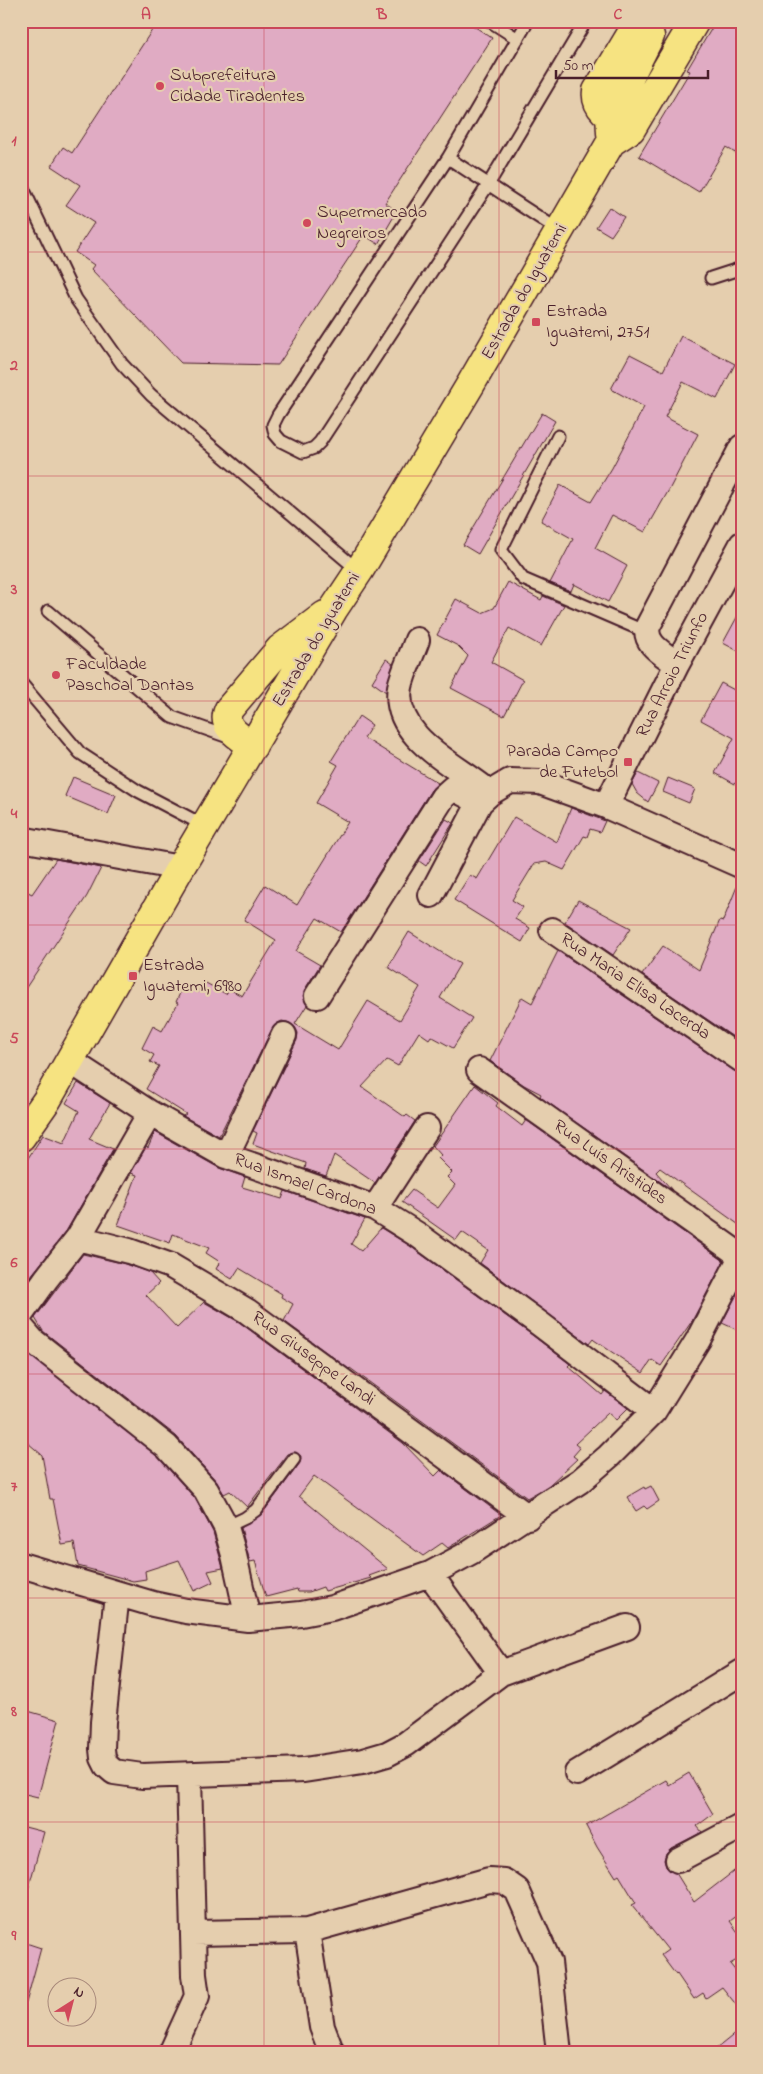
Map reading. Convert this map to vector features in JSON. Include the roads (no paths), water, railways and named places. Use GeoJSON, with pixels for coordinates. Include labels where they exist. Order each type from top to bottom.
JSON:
{"type":"FeatureCollection","features":[{"type":"Feature","properties":{"kind":"main road"},"geometry":{"type":"LineString","coordinates":[[617,129],[598,104],[598,92],[638,21]]}},
{"type":"Feature","properties":{"kind":"main road","name":"Estrada do Iguatemi"},"geometry":{"type":"LineString","coordinates":[[617,129],[657,21]]}},
{"type":"Feature","properties":{"kind":"main road","name":"Estrada do Iguatemi"},"geometry":{"type":"LineString","coordinates":[[21,1137],[47,1100],[180,868],[560,231],[617,129],[695,21]]}},
{"type":"Feature","properties":{"kind":"main road"},"geometry":{"type":"LineString","coordinates":[[253,746],[228,726],[226,714],[280,649],[333,610]]}},
{"type":"Feature","properties":{"kind":"street"},"geometry":{"type":"LineString","coordinates":[[677,664],[651,643],[646,632],[742,447]]}},
{"type":"Feature","properties":{"kind":"street","name":"Rua Arroio Triunfo"},"geometry":{"type":"LineString","coordinates":[[606,806],[677,664],[742,544]]}},
{"type":"Feature","properties":{"kind":"street"},"geometry":{"type":"LineString","coordinates":[[417,640],[400,687],[400,699],[407,722],[428,748],[477,782],[485,797]]}},
{"type":"Feature","properties":{"kind":"street"},"geometry":{"type":"LineString","coordinates":[[431,895],[485,797],[510,781],[540,782],[606,806],[742,866]]}},
{"type":"Feature","properties":{"kind":"street"},"geometry":{"type":"LineString","coordinates":[[317,996],[443,797],[453,788],[485,797]]}},
{"type":"Feature","properties":{"kind":"street"},"geometry":{"type":"LineString","coordinates":[[21,839],[180,868]]}},
{"type":"Feature","properties":{"kind":"street","name":"Rua Maria Elisa Lacerda"},"geometry":{"type":"LineString","coordinates":[[552,930],[742,1060]]}},
{"type":"Feature","properties":{"kind":"street"},"geometry":{"type":"LineString","coordinates":[[226,1156],[284,1035]]}},
{"type":"Feature","properties":{"kind":"street","name":"Rua Ismael Cardona"},"geometry":{"type":"LineString","coordinates":[[70,1061],[150,1113],[226,1156],[375,1208],[418,1236],[540,1324],[654,1411]]}},
{"type":"Feature","properties":{"kind":"street","name":"Rua Luís Aristides"},"geometry":{"type":"LineString","coordinates":[[479,1070],[741,1255]]}},
{"type":"Feature","properties":{"kind":"street"},"geometry":{"type":"LineString","coordinates":[[21,1314],[78,1238],[150,1113]]}},
{"type":"Feature","properties":{"kind":"street"},"geometry":{"type":"LineString","coordinates":[[375,1208],[427,1128]]}},
{"type":"Feature","properties":{"kind":"street","name":"Rua Giuseppe Landi"},"geometry":{"type":"LineString","coordinates":[[78,1238],[129,1251],[171,1266],[232,1302],[319,1362],[528,1517]]}},
{"type":"Feature","properties":{"kind":"street"},"geometry":{"type":"LineString","coordinates":[[21,1564],[117,1594],[186,1611],[248,1618],[301,1614],[332,1608],[430,1574],[471,1552],[528,1517],[580,1481],[609,1456],[654,1411],[698,1340],[741,1255]]}},
{"type":"Feature","properties":{"kind":"street"},"geometry":{"type":"LineString","coordinates":[[21,1327],[33,1341],[167,1447],[206,1490],[226,1527],[248,1618]]}},
{"type":"Feature","properties":{"kind":"street"},"geometry":{"type":"LineString","coordinates":[[430,1574],[501,1673]]}},
{"type":"Feature","properties":{"kind":"street"},"geometry":{"type":"LineString","coordinates":[[117,1594],[103,1722],[103,1758],[107,1766],[114,1772],[142,1776],[304,1770],[363,1761],[387,1754],[406,1744],[501,1673],[627,1627]]}},
{"type":"Feature","properties":{"kind":"street"},"geometry":{"type":"LineString","coordinates":[[577,1773],[742,1672]]}},
{"type":"Feature","properties":{"kind":"street"},"geometry":{"type":"LineString","coordinates":[[173,2053],[172,2050],[197,1996],[194,1974],[189,1775]]}},
{"type":"Feature","properties":{"kind":"street"},"geometry":{"type":"LineString","coordinates":[[678,1860],[742,1826]]}},
{"type":"Feature","properties":{"kind":"street"},"geometry":{"type":"LineString","coordinates":[[194,1933],[307,1931],[489,1880],[504,1881],[517,1890],[549,1962],[559,2053]]}},
{"type":"Feature","properties":{"kind":"street"},"geometry":{"type":"LineString","coordinates":[[307,1931],[322,2028],[332,2053]]}},
{"type":"Feature","properties":{"kind":"lane"},"geometry":{"type":"LineString","coordinates":[[490,21],[518,39]]}},
{"type":"Feature","properties":{"kind":"lane"},"geometry":{"type":"LineString","coordinates":[[528,21],[448,158],[278,415],[274,426],[275,434],[281,441],[303,452],[309,451],[320,442],[488,185],[586,21]]}},
{"type":"Feature","properties":{"kind":"lane"},"geometry":{"type":"LineString","coordinates":[[448,158],[560,231]]}},
{"type":"Feature","properties":{"kind":"lane"},"geometry":{"type":"LineString","coordinates":[[22,186],[76,299],[122,364],[151,395],[359,570]]}},
{"type":"Feature","properties":{"kind":"lane"},"geometry":{"type":"LineString","coordinates":[[711,278],[742,268]]}},
{"type":"Feature","properties":{"kind":"lane"},"geometry":{"type":"LineString","coordinates":[[558,436],[501,550],[523,579],[646,632]]}},
{"type":"Feature","properties":{"kind":"lane"},"geometry":{"type":"LineString","coordinates":[[48,610],[172,717],[253,746]]}},
{"type":"Feature","properties":{"kind":"lane"},"geometry":{"type":"LineString","coordinates":[[21,682],[80,754],[138,790],[205,826]]}},
{"type":"Feature","properties":{"kind":"lane"},"geometry":{"type":"LineString","coordinates":[[226,1527],[245,1518],[256,1510],[294,1460]]}},
{"type":"Feature","properties":{"kind":"place","name":"Subprefeitura Cidade Tiradentes"},"geometry":{"type":"Point","coordinates":[160,86]}},
{"type":"Feature","properties":{"kind":"place","name":"Supermercado Negreiros"},"geometry":{"type":"Point","coordinates":[307,223]}},
{"type":"Feature","properties":{"kind":"place","name":"Estrada Iguatemi, 2751"},"geometry":{"type":"Point","coordinates":[536,322]}},
{"type":"Feature","properties":{"kind":"place","name":"Faculdade Paschoal Dantas"},"geometry":{"type":"Point","coordinates":[56,675]}},
{"type":"Feature","properties":{"kind":"place","name":"Parada Campo de Futebol"},"geometry":{"type":"Point","coordinates":[628,762]}},
{"type":"Feature","properties":{"kind":"place","name":"Estrada Iguatemi, 6980"},"geometry":{"type":"Point","coordinates":[133,976]}}]}
